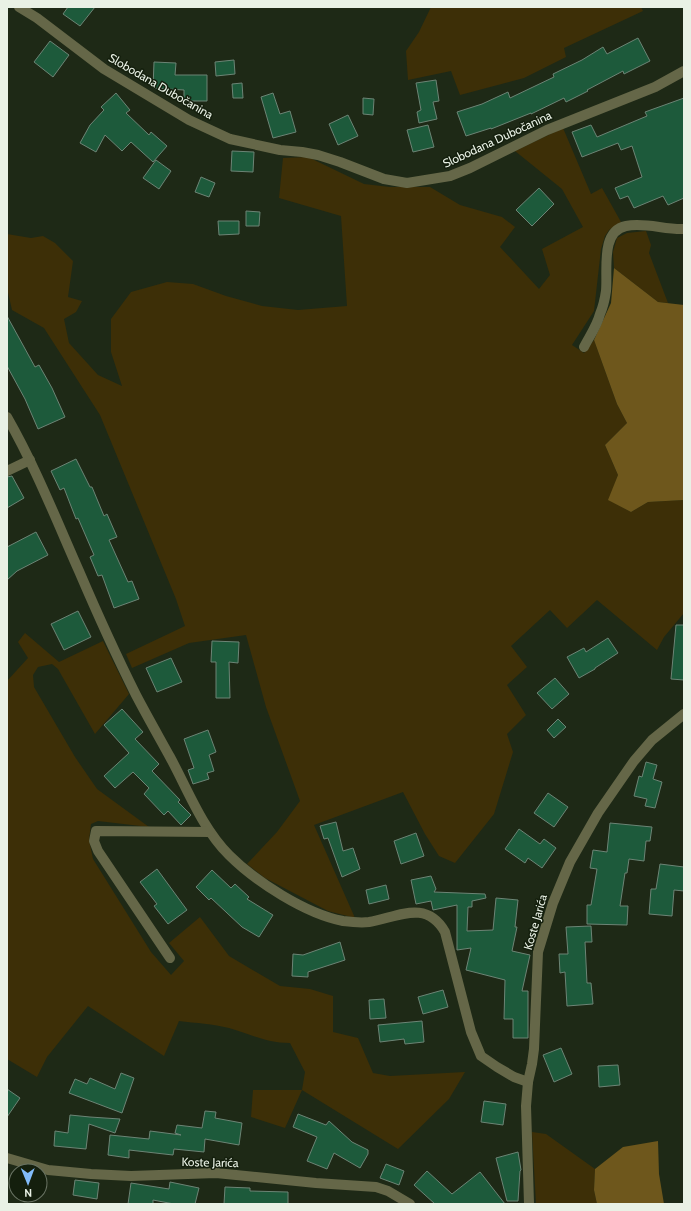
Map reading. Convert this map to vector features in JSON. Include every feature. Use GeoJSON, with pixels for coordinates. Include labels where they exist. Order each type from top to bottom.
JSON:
{"type":"FeatureCollection","features":[{"type":"Feature","properties":{"kind":"street","name":"Slobodana Dubočanina"},"geometry":{"type":"LineString","coordinates":[[19,7],[37,18],[104,68],[189,120],[223,136],[256,146],[318,155],[384,179],[407,183],[450,176],[470,168],[547,130],[655,87],[684,71]]}},
{"type":"Feature","properties":{"kind":"street"},"geometry":{"type":"LineString","coordinates":[[584,347],[600,316],[606,291],[607,247],[613,233],[618,228],[642,225],[674,230],[684,229]]}},
{"type":"Feature","properties":{"kind":"street"},"geometry":{"type":"LineString","coordinates":[[7,417],[30,460],[106,632],[136,695],[210,832],[228,854],[265,884],[299,904],[324,916],[344,921],[368,922],[402,913],[416,913],[430,916],[439,923],[445,932],[471,1032],[481,1056],[496,1067],[514,1077],[528,1082]]}},
{"type":"Feature","properties":{"kind":"street"},"geometry":{"type":"LineString","coordinates":[[7,471],[30,460]]}},
{"type":"Feature","properties":{"kind":"street","name":"Koste Jarića"},"geometry":{"type":"LineString","coordinates":[[529,1204],[526,1106],[528,1082],[534,1049],[538,952],[553,902],[570,862],[588,828],[634,761],[652,740],[684,714]]}},
{"type":"Feature","properties":{"kind":"street"},"geometry":{"type":"LineString","coordinates":[[170,958],[98,851],[94,842],[96,831],[210,832]]}},
{"type":"Feature","properties":{"kind":"street","name":"Koste Jarića"},"geometry":{"type":"LineString","coordinates":[[7,1158],[48,1170],[91,1174],[131,1176],[216,1173],[316,1183],[368,1186],[388,1191],[410,1204]]}},
{"type":"Feature","properties":{"kind":"shaded area"},"geometry":{"type":"Polygon","coordinates":[[[431,7],[641,7],[643,11],[564,48],[566,57],[524,78],[460,95],[451,71],[408,80],[406,51],[419,32],[431,7]]]}},
{"type":"Feature","properties":{"kind":"shaded area"},"geometry":{"type":"Polygon","coordinates":[[[563,128],[591,194],[602,188],[621,222],[609,230],[605,236],[601,249],[594,311],[572,345],[584,353],[594,340],[617,404],[627,423],[605,445],[618,475],[609,500],[631,512],[648,502],[684,500],[684,613],[664,637],[657,650],[597,600],[567,628],[550,610],[511,646],[527,667],[507,685],[526,715],[507,734],[513,752],[494,814],[455,863],[439,856],[425,834],[403,792],[314,825],[355,918],[328,911],[265,878],[247,864],[277,832],[300,801],[266,707],[246,635],[189,643],[132,668],[126,654],[185,626],[176,599],[100,415],[44,328],[12,310],[7,288],[7,234],[31,238],[43,236],[55,243],[73,261],[68,297],[82,301],[76,312],[64,319],[69,343],[98,375],[122,386],[111,352],[111,319],[131,292],[167,282],[193,284],[226,296],[262,306],[298,310],[347,306],[341,216],[279,198],[283,158],[308,157],[364,184],[390,187],[430,187],[460,205],[502,217],[515,227],[500,247],[539,289],[550,275],[542,249],[583,227],[562,189],[515,151],[563,128]]]}},
{"type":"Feature","properties":{"kind":"shaded area"},"geometry":{"type":"Polygon","coordinates":[[[646,231],[651,245],[649,253],[668,303],[658,302],[614,268],[613,252],[617,238],[627,233],[646,231]]]}},
{"type":"Feature","properties":{"kind":"shaded area"},"geometry":{"type":"Polygon","coordinates":[[[614,268],[658,302],[684,305],[684,500],[648,502],[631,512],[608,500],[618,475],[605,445],[627,423],[617,404],[594,340],[611,303],[614,268]]]}},
{"type":"Feature","properties":{"kind":"shaded area"},"geometry":{"type":"Polygon","coordinates":[[[25,633],[59,662],[103,641],[129,694],[95,734],[58,669],[52,664],[38,667],[33,675],[34,687],[75,757],[97,789],[149,827],[98,821],[91,824],[89,840],[93,859],[151,952],[171,975],[184,961],[169,943],[200,917],[229,956],[280,986],[310,989],[333,996],[333,1032],[358,1038],[373,1073],[390,1076],[465,1072],[449,1099],[398,1149],[302,1090],[305,1072],[290,1043],[273,1042],[229,1028],[179,1021],[164,1056],[88,1006],[47,1057],[37,1077],[7,1059],[7,681],[28,658],[18,642],[25,633]]]}},
{"type":"Feature","properties":{"kind":"shaded area"},"geometry":{"type":"Polygon","coordinates":[[[253,1090],[302,1090],[285,1128],[251,1117],[253,1090]]]}},
{"type":"Feature","properties":{"kind":"shaded area"},"geometry":{"type":"Polygon","coordinates":[[[532,1132],[546,1134],[595,1169],[594,1190],[597,1204],[536,1204],[532,1132]]]}},
{"type":"Feature","properties":{"kind":"shaded area"},"geometry":{"type":"Polygon","coordinates":[[[658,1141],[659,1174],[664,1204],[597,1204],[594,1190],[595,1169],[623,1147],[658,1141]]]}},
{"type":"Feature","properties":{"kind":"building"},"geometry":{"type":"Polygon","coordinates":[[[68,7],[95,7],[80,26],[63,14],[68,7]]]}},
{"type":"Feature","properties":{"kind":"building"},"geometry":{"type":"Polygon","coordinates":[[[638,38],[650,61],[624,74],[623,71],[566,102],[564,98],[531,114],[491,129],[466,136],[457,112],[482,104],[508,92],[510,98],[554,77],[553,74],[582,60],[603,47],[607,54],[638,38]]]}},
{"type":"Feature","properties":{"kind":"building"},"geometry":{"type":"Polygon","coordinates":[[[50,41],[69,55],[53,77],[34,62],[50,41]]]}},
{"type":"Feature","properties":{"kind":"building"},"geometry":{"type":"Polygon","coordinates":[[[234,60],[235,74],[216,76],[215,62],[234,60]]]}},
{"type":"Feature","properties":{"kind":"building"},"geometry":{"type":"Polygon","coordinates":[[[154,62],[176,63],[175,75],[207,75],[207,101],[184,101],[184,90],[153,88],[154,62]]]}},
{"type":"Feature","properties":{"kind":"building"},"geometry":{"type":"Polygon","coordinates":[[[436,80],[439,101],[433,102],[437,119],[419,123],[417,112],[421,110],[416,83],[436,80]]]}},
{"type":"Feature","properties":{"kind":"building"},"geometry":{"type":"Polygon","coordinates":[[[242,83],[243,98],[233,98],[232,84],[242,83]]]}},
{"type":"Feature","properties":{"kind":"building"},"geometry":{"type":"Polygon","coordinates":[[[116,93],[130,110],[126,113],[149,135],[151,132],[167,146],[153,162],[131,142],[122,151],[105,135],[96,152],[80,143],[90,125],[104,110],[101,107],[116,93]]]}},
{"type":"Feature","properties":{"kind":"building"},"geometry":{"type":"Polygon","coordinates":[[[273,93],[280,114],[290,111],[296,132],[273,138],[261,97],[273,93]]]}},
{"type":"Feature","properties":{"kind":"building"},"geometry":{"type":"Polygon","coordinates":[[[363,98],[374,99],[373,115],[363,114],[363,98]]]}},
{"type":"Feature","properties":{"kind":"building"},"geometry":{"type":"Polygon","coordinates":[[[684,98],[684,198],[668,205],[663,196],[634,208],[628,196],[620,199],[615,188],[642,177],[632,146],[621,150],[618,143],[582,157],[572,132],[591,125],[597,137],[647,116],[645,112],[684,98]]]}},
{"type":"Feature","properties":{"kind":"building"},"geometry":{"type":"Polygon","coordinates":[[[348,115],[358,136],[338,145],[329,124],[348,115]]]}},
{"type":"Feature","properties":{"kind":"building"},"geometry":{"type":"Polygon","coordinates":[[[428,125],[434,147],[413,152],[407,130],[428,125]]]}},
{"type":"Feature","properties":{"kind":"building"},"geometry":{"type":"Polygon","coordinates":[[[232,151],[254,152],[253,172],[231,171],[232,151]]]}},
{"type":"Feature","properties":{"kind":"building"},"geometry":{"type":"Polygon","coordinates":[[[156,160],[171,171],[159,189],[143,178],[156,160]]]}},
{"type":"Feature","properties":{"kind":"building"},"geometry":{"type":"Polygon","coordinates":[[[201,177],[215,183],[209,197],[195,192],[201,177]]]}},
{"type":"Feature","properties":{"kind":"building"},"geometry":{"type":"Polygon","coordinates":[[[539,188],[554,204],[532,226],[516,210],[539,188]]]}},
{"type":"Feature","properties":{"kind":"building"},"geometry":{"type":"Polygon","coordinates":[[[246,211],[260,212],[259,226],[246,226],[246,211]]]}},
{"type":"Feature","properties":{"kind":"building"},"geometry":{"type":"Polygon","coordinates":[[[218,221],[239,221],[239,234],[219,235],[218,221]]]}},
{"type":"Feature","properties":{"kind":"building"},"geometry":{"type":"Polygon","coordinates":[[[7,316],[35,367],[39,365],[52,388],[65,417],[38,429],[25,399],[7,366],[7,316]]]}},
{"type":"Feature","properties":{"kind":"building"},"geometry":{"type":"Polygon","coordinates":[[[76,459],[90,487],[92,487],[104,516],[107,514],[117,537],[109,540],[128,582],[132,581],[139,599],[114,608],[102,575],[98,576],[90,557],[94,555],[78,518],[76,519],[64,488],[60,490],[51,471],[76,459]]]}},
{"type":"Feature","properties":{"kind":"building"},"geometry":{"type":"Polygon","coordinates":[[[12,476],[24,498],[7,508],[7,477],[12,476]]]}},
{"type":"Feature","properties":{"kind":"building"},"geometry":{"type":"Polygon","coordinates":[[[36,532],[48,555],[17,571],[7,580],[7,547],[36,532]]]}},
{"type":"Feature","properties":{"kind":"building"},"geometry":{"type":"Polygon","coordinates":[[[78,611],[91,637],[64,650],[51,624],[78,611]]]}},
{"type":"Feature","properties":{"kind":"building"},"geometry":{"type":"Polygon","coordinates":[[[676,625],[684,625],[684,680],[671,679],[676,625]]]}},
{"type":"Feature","properties":{"kind":"building"},"geometry":{"type":"Polygon","coordinates":[[[608,638],[618,653],[579,678],[567,657],[584,648],[586,652],[608,638]]]}},
{"type":"Feature","properties":{"kind":"building"},"geometry":{"type":"Polygon","coordinates":[[[212,641],[239,642],[238,663],[229,662],[230,698],[216,698],[216,662],[211,662],[212,641]]]}},
{"type":"Feature","properties":{"kind":"building"},"geometry":{"type":"Polygon","coordinates":[[[171,658],[182,682],[157,692],[146,668],[171,658]]]}},
{"type":"Feature","properties":{"kind":"building"},"geometry":{"type":"Polygon","coordinates":[[[555,678],[569,694],[552,709],[537,693],[555,678]]]}},
{"type":"Feature","properties":{"kind":"building"},"geometry":{"type":"Polygon","coordinates":[[[122,709],[143,732],[135,739],[159,764],[152,771],[180,800],[178,802],[191,815],[181,825],[168,811],[164,815],[144,794],[149,788],[133,772],[115,788],[104,776],[129,753],[104,725],[122,709]]]}},
{"type":"Feature","properties":{"kind":"building"},"geometry":{"type":"Polygon","coordinates":[[[558,719],[566,727],[554,738],[547,730],[558,719]]]}},
{"type":"Feature","properties":{"kind":"building"},"geometry":{"type":"Polygon","coordinates":[[[208,730],[216,752],[209,755],[214,771],[207,773],[209,779],[193,784],[188,770],[194,768],[184,739],[208,730]]]}},
{"type":"Feature","properties":{"kind":"building"},"geometry":{"type":"Polygon","coordinates":[[[646,762],[657,765],[653,779],[662,782],[655,808],[645,806],[647,799],[634,796],[639,776],[642,777],[646,762]]]}},
{"type":"Feature","properties":{"kind":"building"},"geometry":{"type":"Polygon","coordinates":[[[548,793],[568,807],[554,827],[534,813],[548,793]]]}},
{"type":"Feature","properties":{"kind":"building"},"geometry":{"type":"Polygon","coordinates":[[[336,822],[343,851],[353,848],[360,869],[342,877],[328,838],[324,839],[320,826],[336,822]]]}},
{"type":"Feature","properties":{"kind":"building"},"geometry":{"type":"Polygon","coordinates":[[[610,823],[652,827],[650,841],[646,841],[644,861],[629,859],[627,873],[625,873],[620,906],[628,906],[627,925],[587,924],[587,905],[591,905],[597,869],[590,868],[593,850],[607,852],[610,823]]]}},
{"type":"Feature","properties":{"kind":"building"},"geometry":{"type":"Polygon","coordinates":[[[519,829],[540,844],[544,839],[556,848],[542,868],[528,858],[525,863],[505,849],[519,829]]]}},
{"type":"Feature","properties":{"kind":"building"},"geometry":{"type":"Polygon","coordinates":[[[416,833],[424,856],[401,864],[394,841],[416,833]]]}},
{"type":"Feature","properties":{"kind":"building"},"geometry":{"type":"Polygon","coordinates":[[[660,864],[684,867],[684,891],[674,890],[672,916],[649,914],[651,889],[656,889],[660,864]]]}},
{"type":"Feature","properties":{"kind":"building"},"geometry":{"type":"Polygon","coordinates":[[[157,869],[187,910],[168,924],[154,906],[157,904],[140,882],[157,869]]]}},
{"type":"Feature","properties":{"kind":"building"},"geometry":{"type":"Polygon","coordinates":[[[212,870],[231,888],[235,884],[249,897],[247,899],[273,915],[259,937],[242,927],[211,898],[209,900],[196,887],[212,870]]]}},
{"type":"Feature","properties":{"kind":"building"},"geometry":{"type":"Polygon","coordinates":[[[431,876],[436,889],[434,892],[485,894],[486,898],[472,901],[472,907],[468,907],[467,931],[493,930],[496,898],[518,900],[515,927],[517,927],[512,951],[530,955],[522,991],[528,991],[528,1038],[513,1038],[513,1019],[504,1019],[505,980],[466,970],[471,948],[457,950],[457,905],[433,910],[431,901],[416,904],[411,880],[431,876]]]}},
{"type":"Feature","properties":{"kind":"building"},"geometry":{"type":"Polygon","coordinates":[[[386,885],[389,899],[369,904],[366,890],[386,885]]]}},
{"type":"Feature","properties":{"kind":"building"},"geometry":{"type":"Polygon","coordinates":[[[591,926],[592,942],[585,942],[587,983],[591,983],[593,1004],[567,1006],[565,972],[560,973],[559,954],[568,954],[566,927],[591,926]]]}},
{"type":"Feature","properties":{"kind":"building"},"geometry":{"type":"Polygon","coordinates":[[[340,942],[345,960],[308,972],[308,977],[292,976],[293,954],[303,955],[340,942]]]}},
{"type":"Feature","properties":{"kind":"building"},"geometry":{"type":"Polygon","coordinates":[[[443,990],[448,1007],[423,1014],[418,997],[443,990]]]}},
{"type":"Feature","properties":{"kind":"building"},"geometry":{"type":"Polygon","coordinates":[[[384,999],[386,1018],[370,1019],[369,1000],[384,999]]]}},
{"type":"Feature","properties":{"kind":"building"},"geometry":{"type":"Polygon","coordinates":[[[422,1021],[424,1042],[405,1044],[404,1039],[380,1042],[378,1025],[422,1021]]]}},
{"type":"Feature","properties":{"kind":"building"},"geometry":{"type":"Polygon","coordinates":[[[561,1048],[572,1074],[554,1082],[543,1055],[561,1048]]]}},
{"type":"Feature","properties":{"kind":"building"},"geometry":{"type":"Polygon","coordinates":[[[618,1065],[620,1085],[599,1087],[598,1066],[618,1065]]]}},
{"type":"Feature","properties":{"kind":"building"},"geometry":{"type":"Polygon","coordinates":[[[121,1073],[134,1078],[122,1113],[69,1093],[75,1079],[87,1084],[90,1078],[115,1089],[121,1073]]]}},
{"type":"Feature","properties":{"kind":"building"},"geometry":{"type":"Polygon","coordinates":[[[7,1089],[20,1098],[7,1117],[7,1089]]]}},
{"type":"Feature","properties":{"kind":"building"},"geometry":{"type":"Polygon","coordinates":[[[484,1101],[506,1104],[503,1125],[481,1122],[484,1101]]]}},
{"type":"Feature","properties":{"kind":"building"},"geometry":{"type":"Polygon","coordinates":[[[205,1111],[216,1112],[215,1118],[242,1123],[239,1145],[205,1139],[204,1152],[174,1149],[173,1155],[129,1150],[129,1158],[108,1155],[110,1135],[149,1139],[150,1131],[181,1135],[175,1133],[177,1125],[202,1128],[205,1111]]]}},
{"type":"Feature","properties":{"kind":"building"},"geometry":{"type":"Polygon","coordinates":[[[298,1114],[326,1125],[329,1121],[352,1142],[368,1150],[368,1154],[360,1168],[334,1153],[327,1169],[307,1161],[317,1137],[293,1127],[298,1114]]]}},
{"type":"Feature","properties":{"kind":"building"},"geometry":{"type":"Polygon","coordinates":[[[70,1115],[120,1119],[115,1133],[89,1124],[86,1149],[54,1146],[55,1131],[68,1133],[70,1115]]]}},
{"type":"Feature","properties":{"kind":"building"},"geometry":{"type":"Polygon","coordinates":[[[518,1152],[521,1170],[518,1201],[507,1201],[496,1158],[518,1152]]]}},
{"type":"Feature","properties":{"kind":"building"},"geometry":{"type":"Polygon","coordinates":[[[386,1164],[404,1171],[399,1185],[380,1178],[386,1164]]]}},
{"type":"Feature","properties":{"kind":"building"},"geometry":{"type":"Polygon","coordinates":[[[427,1171],[452,1194],[480,1172],[505,1204],[435,1204],[414,1185],[427,1171]]]}},
{"type":"Feature","properties":{"kind":"building"},"geometry":{"type":"Polygon","coordinates":[[[75,1180],[99,1183],[97,1199],[73,1195],[75,1180]]]}},
{"type":"Feature","properties":{"kind":"building"},"geometry":{"type":"Polygon","coordinates":[[[170,1182],[199,1188],[195,1204],[174,1204],[153,1200],[153,1204],[128,1204],[131,1183],[169,1189],[170,1182]]]}},
{"type":"Feature","properties":{"kind":"building"},"geometry":{"type":"Polygon","coordinates":[[[225,1187],[250,1188],[250,1191],[288,1192],[288,1204],[224,1204],[225,1187]]]}}]}
